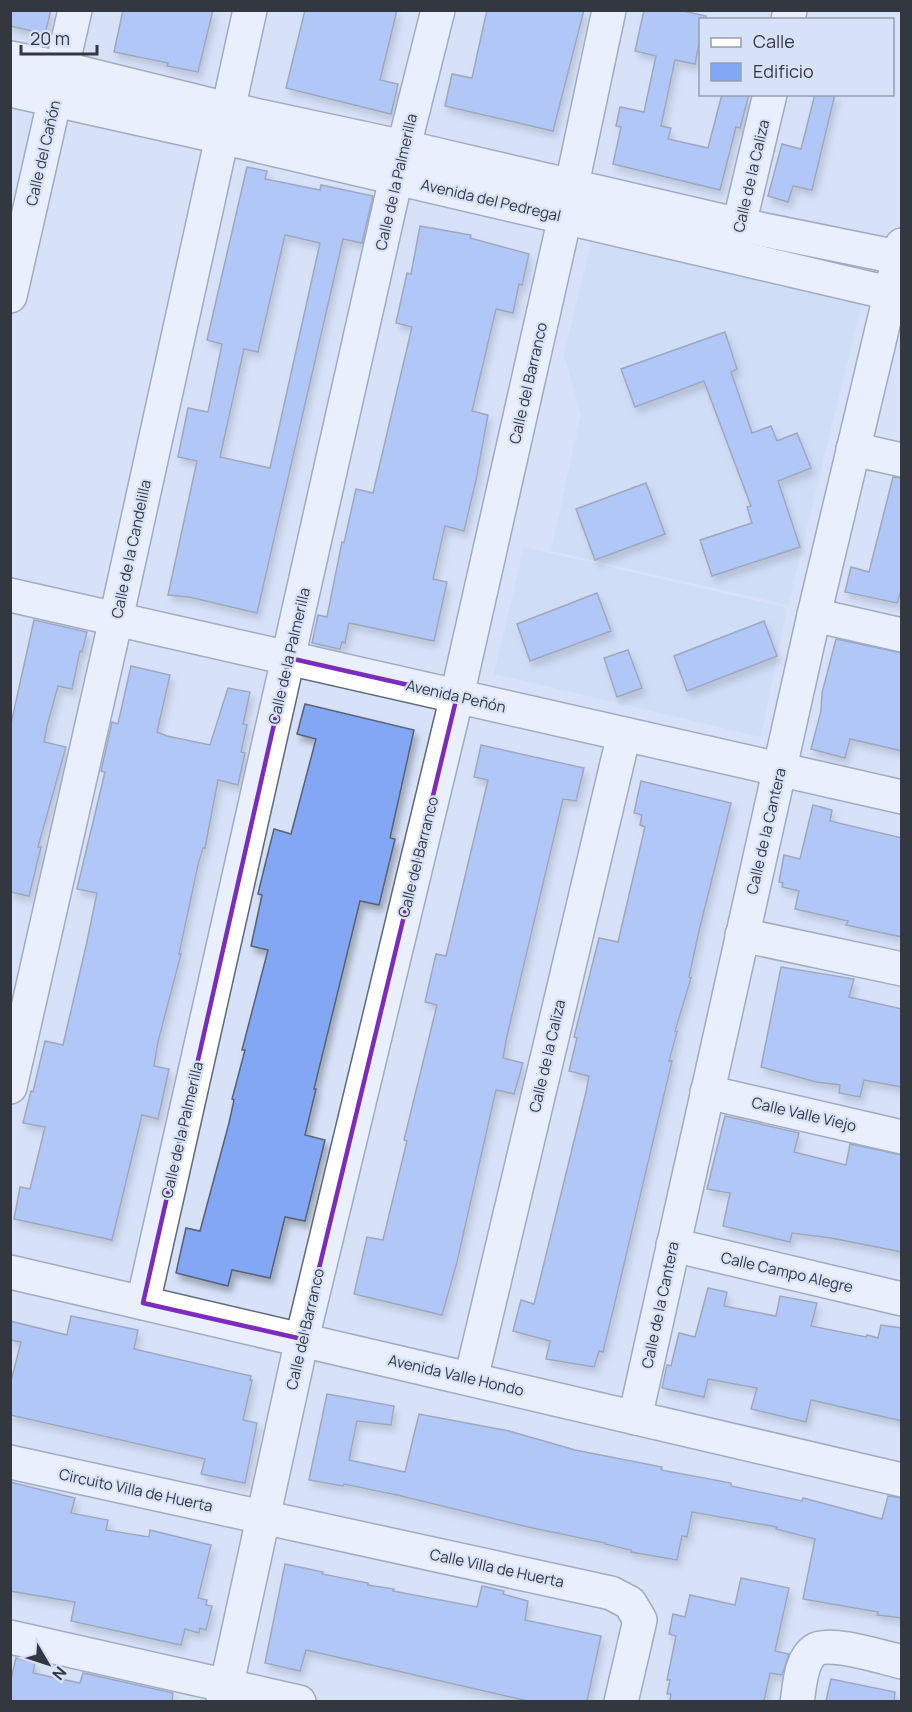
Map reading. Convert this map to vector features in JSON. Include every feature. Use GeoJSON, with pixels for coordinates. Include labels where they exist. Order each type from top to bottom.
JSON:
{"type":"FeatureCollection","features":[{"type":"Feature","properties":{"kind":"street","name":"Calle del Cañón"},"geometry":{"type":"LineString","coordinates":[[10,296],[75,10]]}},
{"type":"Feature","properties":{"kind":"street","name":"Calle de la Candelilla"},"geometry":{"type":"LineString","coordinates":[[10,1087],[250,10]]}},
{"type":"Feature","properties":{"kind":"street","name":"Calle de la Palmerilla"},"geometry":{"type":"LineString","coordinates":[[143,1303],[396,178],[438,10]]}},
{"type":"Feature","properties":{"kind":"street","name":"Calle del Barranco"},"geometry":{"type":"LineString","coordinates":[[225,1693],[302,1339],[457,696],[609,10]]}},
{"type":"Feature","properties":{"kind":"street","name":"Avenida del Pedregal"},"geometry":{"type":"LineString","coordinates":[[10,58],[61,68],[396,178],[740,225],[901,254]]}},
{"type":"Feature","properties":{"kind":"street","name":"Avenida del Pedregal"},"geometry":{"type":"LineString","coordinates":[[10,90],[55,100],[404,147],[732,256],[895,295]]}},
{"type":"Feature","properties":{"kind":"street","name":"Calle de la Caliza"},"geometry":{"type":"LineString","coordinates":[[732,256],[770,96]]}},
{"type":"Feature","properties":{"kind":"street","name":"Calle de la Cantera"},"geometry":{"type":"LineString","coordinates":[[635,1418],[814,615],[853,449],[895,295],[901,254]]}},
{"type":"Feature","properties":{"kind":"street"},"geometry":{"type":"LineString","coordinates":[[853,449],[902,460]]}},
{"type":"Feature","properties":{"kind":"street","name":"Avenida Peñón"},"geometry":{"type":"LineString","coordinates":[[10,595],[902,797]]}},
{"type":"Feature","properties":{"kind":"street"},"geometry":{"type":"LineString","coordinates":[[814,615],[902,635]]}},
{"type":"Feature","properties":{"kind":"street","name":"Calle de la Caliza"},"geometry":{"type":"LineString","coordinates":[[471,1379],[624,734]]}},
{"type":"Feature","properties":{"kind":"street"},"geometry":{"type":"LineString","coordinates":[[742,935],[902,969]]}},
{"type":"Feature","properties":{"kind":"street","name":"Calle Valle Viejo"},"geometry":{"type":"LineString","coordinates":[[707,1092],[902,1137]]}},
{"type":"Feature","properties":{"kind":"street","name":"Calle Campo Alegre"},"geometry":{"type":"LineString","coordinates":[[673,1245],[902,1299]]}},
{"type":"Feature","properties":{"kind":"street","name":"Avenida Valle Hondo"},"geometry":{"type":"LineString","coordinates":[[10,1272],[902,1480]]}},
{"type":"Feature","properties":{"kind":"street","name":"Circuito Villa de Huerta"},"geometry":{"type":"LineString","coordinates":[[10,1462],[262,1517]]}},
{"type":"Feature","properties":{"kind":"street","name":"Calle Villa de Huerta"},"geometry":{"type":"LineString","coordinates":[[262,1517],[611,1593],[630,1603],[640,1620],[621,1701]]}},
{"type":"Feature","properties":{"kind":"street"},"geometry":{"type":"LineString","coordinates":[[10,1637],[225,1693],[300,1701]]}},
{"type":"Feature","properties":{"kind":"street"},"geometry":{"type":"LineString","coordinates":[[797,1701],[804,1664],[815,1650],[825,1646],[902,1662]]}},
{"type":"Feature","properties":{"kind":"highlighted area"},"geometry":{"type":"Polygon","coordinates":[[[289,658],[457,696],[302,1339],[143,1303],[289,658]]]}},
{"type":"Feature","properties":{"kind":"shaded area"},"geometry":{"type":"Polygon","coordinates":[[[591,243],[863,298],[788,605],[551,551],[581,414],[564,355],[591,243]]]}},
{"type":"Feature","properties":{"kind":"shaded area"},"geometry":{"type":"Polygon","coordinates":[[[524,547],[787,608],[761,737],[494,674],[524,547]]]}},
{"type":"Feature","properties":{"kind":"building"},"geometry":{"type":"Polygon","coordinates":[[[10,10],[51,10],[45,34],[10,26],[10,10]]]}},
{"type":"Feature","properties":{"kind":"building"},"geometry":{"type":"Polygon","coordinates":[[[123,10],[213,10],[198,72],[167,66],[168,63],[114,52],[123,10]]]}},
{"type":"Feature","properties":{"kind":"building"},"geometry":{"type":"Polygon","coordinates":[[[305,10],[397,10],[380,80],[398,84],[391,114],[286,88],[305,10]]]}},
{"type":"Feature","properties":{"kind":"building"},"geometry":{"type":"Polygon","coordinates":[[[487,10],[584,10],[553,131],[445,106],[452,74],[472,78],[487,10]]]}},
{"type":"Feature","properties":{"kind":"building"},"geometry":{"type":"Polygon","coordinates":[[[644,10],[679,10],[706,16],[699,18],[699,44],[695,64],[675,60],[661,126],[671,128],[668,139],[708,148],[721,96],[748,96],[740,128],[736,127],[720,190],[613,164],[621,127],[616,126],[620,107],[644,112],[656,56],[635,51],[644,10]]]}},
{"type":"Feature","properties":{"kind":"building"},"geometry":{"type":"Polygon","coordinates":[[[814,96],[835,96],[812,190],[793,186],[788,202],[768,196],[782,144],[801,149],[814,96]]]}},
{"type":"Feature","properties":{"kind":"building"},"geometry":{"type":"Polygon","coordinates":[[[247,167],[267,171],[265,179],[320,190],[321,185],[373,196],[362,243],[343,239],[257,613],[189,597],[168,595],[197,461],[178,457],[188,408],[208,412],[222,344],[207,340],[247,167]],[[285,235],[258,352],[244,349],[220,457],[270,468],[320,243],[285,235]]]}},
{"type":"Feature","properties":{"kind":"building"},"geometry":{"type":"Polygon","coordinates":[[[420,226],[471,235],[470,238],[529,254],[513,313],[496,309],[472,411],[488,415],[464,531],[445,526],[433,579],[447,582],[434,641],[349,623],[345,643],[342,642],[340,649],[312,643],[318,615],[327,617],[342,542],[344,543],[356,489],[373,493],[412,327],[396,323],[407,273],[411,274],[420,226]]]}},
{"type":"Feature","properties":{"kind":"building"},"geometry":{"type":"Polygon","coordinates":[[[725,332],[737,369],[731,372],[752,433],[771,426],[777,441],[797,433],[811,468],[778,481],[800,547],[712,576],[700,540],[752,523],[747,507],[751,506],[704,381],[635,407],[621,369],[725,332]]]}},
{"type":"Feature","properties":{"kind":"building"},"geometry":{"type":"Polygon","coordinates":[[[893,477],[902,478],[902,588],[897,603],[845,592],[851,567],[869,572],[893,477]]]}},
{"type":"Feature","properties":{"kind":"building"},"geometry":{"type":"Polygon","coordinates":[[[646,483],[665,534],[595,560],[576,509],[646,483]]]}},
{"type":"Feature","properties":{"kind":"building"},"geometry":{"type":"Polygon","coordinates":[[[597,593],[611,631],[530,661],[517,624],[597,593]]]}},
{"type":"Feature","properties":{"kind":"building"},"geometry":{"type":"Polygon","coordinates":[[[34,620],[87,632],[82,652],[80,651],[72,689],[58,686],[47,726],[44,742],[66,747],[38,847],[41,847],[29,896],[10,892],[10,728],[34,620]]]}},
{"type":"Feature","properties":{"kind":"building"},"geometry":{"type":"Polygon","coordinates":[[[764,621],[777,656],[687,691],[674,656],[764,621]]]}},
{"type":"Feature","properties":{"kind":"building"},"geometry":{"type":"Polygon","coordinates":[[[836,639],[902,653],[902,751],[850,739],[845,758],[811,749],[836,639]]]}},
{"type":"Feature","properties":{"kind":"building"},"geometry":{"type":"Polygon","coordinates":[[[628,650],[642,688],[617,697],[604,658],[628,650]]]}},
{"type":"Feature","properties":{"kind":"building"},"geometry":{"type":"Polygon","coordinates":[[[131,666],[170,675],[157,732],[167,736],[210,745],[228,688],[250,692],[243,724],[247,725],[241,752],[245,753],[238,785],[218,780],[205,848],[203,848],[198,865],[179,954],[181,954],[158,1042],[154,1066],[169,1069],[158,1119],[142,1115],[112,1240],[14,1219],[20,1187],[30,1189],[45,1127],[23,1123],[31,1091],[33,1092],[45,1041],[63,1045],[86,946],[97,893],[77,889],[105,772],[101,771],[112,722],[118,724],[131,666]]]}},
{"type":"Feature","properties":{"kind":"building"},"geometry":{"type":"Polygon","coordinates":[[[305,704],[414,730],[390,838],[395,839],[379,905],[360,901],[314,1089],[316,1089],[305,1135],[325,1140],[305,1221],[285,1217],[270,1278],[232,1270],[228,1286],[176,1273],[186,1228],[200,1231],[229,1123],[234,1100],[232,1099],[245,1050],[242,1050],[268,950],[251,946],[262,895],[258,894],[274,829],[291,834],[316,739],[297,734],[305,704]]]}},
{"type":"Feature","properties":{"kind":"building"},"geometry":{"type":"Polygon","coordinates":[[[481,745],[584,768],[576,801],[563,799],[507,1036],[503,1058],[523,1063],[514,1094],[496,1090],[457,1262],[442,1315],[354,1294],[367,1237],[383,1240],[407,1141],[404,1140],[437,1005],[425,1002],[436,954],[446,956],[488,780],[474,777],[481,745]]]}},
{"type":"Feature","properties":{"kind":"building"},"geometry":{"type":"Polygon","coordinates":[[[641,781],[731,803],[699,931],[689,977],[691,978],[675,1031],[677,1032],[669,1061],[672,1061],[603,1352],[599,1351],[594,1367],[546,1359],[550,1341],[513,1331],[521,1300],[534,1304],[586,1092],[589,1076],[569,1071],[577,1038],[574,1037],[599,938],[618,942],[645,827],[640,825],[642,815],[634,813],[641,781]]]}},
{"type":"Feature","properties":{"kind":"building"},"geometry":{"type":"Polygon","coordinates":[[[813,805],[832,810],[830,821],[902,838],[902,937],[846,925],[848,921],[795,909],[799,891],[782,887],[783,883],[779,882],[784,855],[800,859],[813,805]]]}},
{"type":"Feature","properties":{"kind":"building"},"geometry":{"type":"Polygon","coordinates":[[[781,967],[854,979],[849,997],[902,1009],[902,1087],[864,1080],[860,1097],[839,1093],[840,1085],[816,1082],[761,1067],[781,967]]]}},
{"type":"Feature","properties":{"kind":"building"},"geometry":{"type":"Polygon","coordinates":[[[725,1116],[799,1133],[794,1152],[846,1165],[850,1144],[902,1155],[902,1252],[792,1233],[790,1242],[723,1226],[730,1193],[707,1189],[725,1116]]]}},
{"type":"Feature","properties":{"kind":"building"},"geometry":{"type":"Polygon","coordinates":[[[708,1288],[727,1292],[724,1306],[776,1316],[780,1296],[817,1303],[811,1326],[878,1338],[881,1325],[902,1328],[902,1421],[811,1400],[806,1422],[751,1409],[757,1388],[708,1379],[704,1397],[662,1388],[667,1365],[671,1366],[679,1333],[695,1337],[708,1288]]]}},
{"type":"Feature","properties":{"kind":"building"},"geometry":{"type":"Polygon","coordinates":[[[71,1316],[138,1330],[134,1349],[251,1376],[243,1420],[257,1423],[245,1483],[201,1474],[205,1459],[10,1415],[10,1385],[21,1342],[10,1340],[10,1321],[67,1335],[71,1316]]]}},
{"type":"Feature","properties":{"kind":"building"},"geometry":{"type":"Polygon","coordinates":[[[327,1394],[394,1406],[391,1425],[357,1421],[349,1460],[405,1472],[419,1414],[509,1431],[575,1450],[662,1467],[661,1470],[731,1483],[731,1486],[802,1501],[803,1498],[882,1519],[888,1496],[902,1498],[902,1618],[803,1599],[815,1539],[776,1529],[777,1527],[692,1512],[687,1537],[682,1536],[677,1560],[631,1552],[631,1550],[605,1543],[397,1495],[344,1484],[343,1486],[309,1480],[327,1394]]]}},
{"type":"Feature","properties":{"kind":"building"},"geometry":{"type":"Polygon","coordinates":[[[10,1482],[75,1498],[71,1513],[108,1520],[106,1530],[149,1537],[150,1530],[211,1545],[198,1598],[207,1600],[206,1605],[212,1606],[206,1630],[200,1628],[199,1633],[185,1629],[181,1645],[71,1621],[75,1602],[10,1591],[10,1482]]]}},
{"type":"Feature","properties":{"kind":"building"},"geometry":{"type":"Polygon","coordinates":[[[285,1564],[368,1583],[368,1585],[394,1589],[393,1591],[477,1607],[482,1586],[504,1591],[503,1594],[528,1601],[525,1620],[601,1636],[587,1701],[528,1701],[306,1650],[300,1671],[265,1663],[285,1564]]]}},
{"type":"Feature","properties":{"kind":"building"},"geometry":{"type":"Polygon","coordinates":[[[741,1578],[789,1588],[775,1651],[789,1654],[782,1675],[770,1673],[764,1701],[670,1701],[671,1694],[667,1694],[670,1680],[667,1680],[676,1636],[669,1634],[673,1614],[685,1617],[690,1595],[735,1605],[741,1578]]]}},
{"type":"Feature","properties":{"kind":"building"},"geometry":{"type":"Polygon","coordinates":[[[16,1658],[35,1662],[33,1673],[80,1683],[83,1673],[173,1693],[172,1701],[10,1701],[10,1683],[16,1658]]]}},
{"type":"Feature","properties":{"kind":"building"},"geometry":{"type":"Polygon","coordinates":[[[831,1679],[895,1692],[894,1701],[826,1701],[831,1679]]]}}]}
